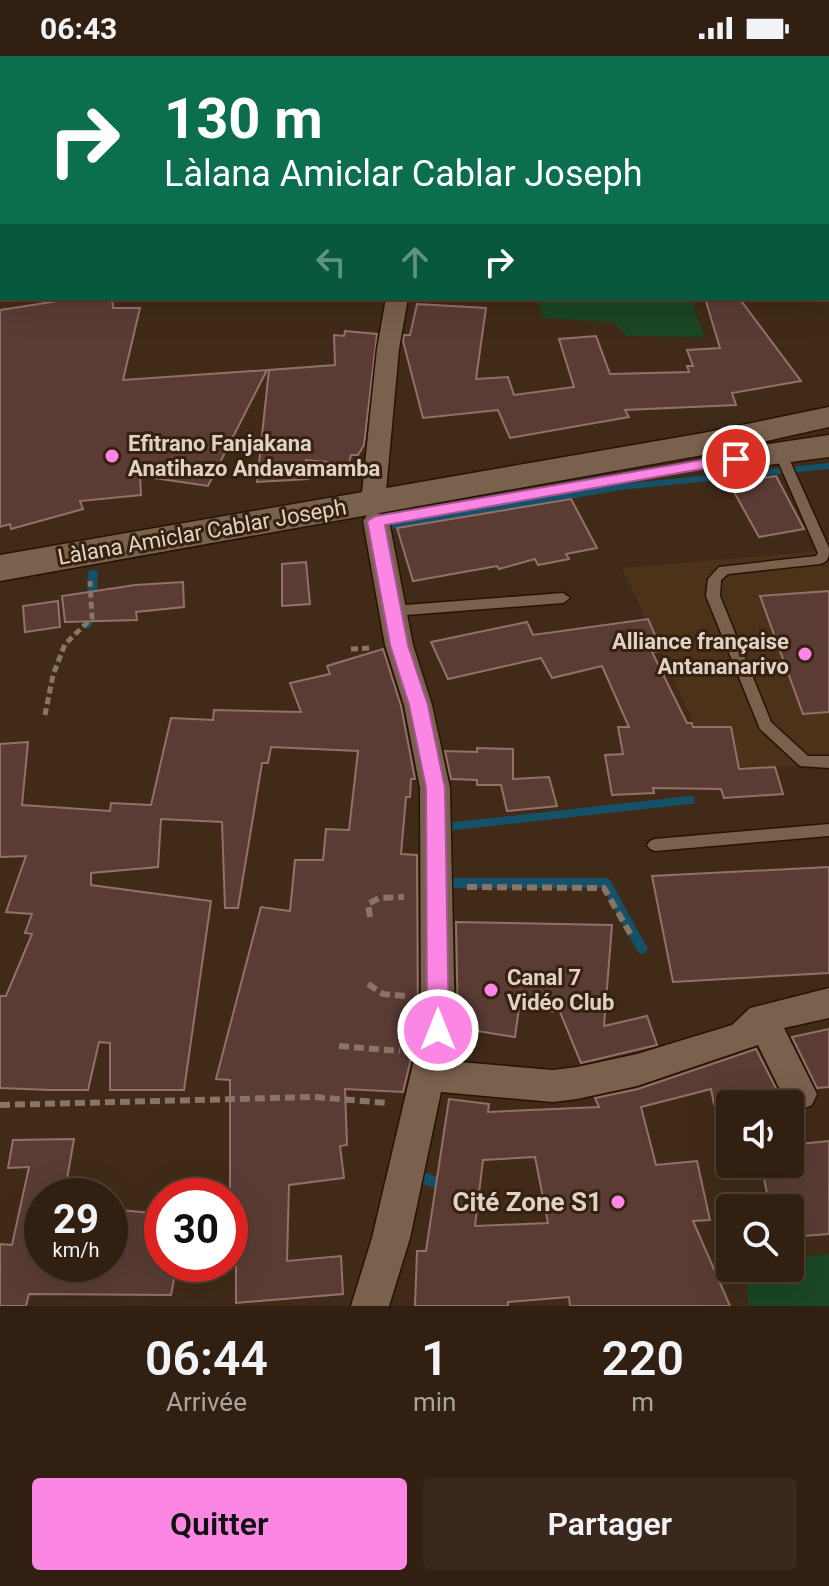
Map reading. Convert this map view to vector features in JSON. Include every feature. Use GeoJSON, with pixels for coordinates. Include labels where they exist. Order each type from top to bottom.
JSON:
{"type":"FeatureCollection","features":[{"type":"Feature","properties":{"kind":"main road","name":"Làlana Amiclar Cablar Joseph"},"geometry":{"type":"LineString","coordinates":[[0,589],[829,417]]}},
{"type":"Feature","properties":{"kind":"main road","name":"Làlana Amiclar Cablar Joseph"},"geometry":{"type":"LineString","coordinates":[[0,568],[374,511],[786,465],[829,446]]}},
{"type":"Feature","properties":{"kind":"street"},"geometry":{"type":"LineString","coordinates":[[370,1306],[391,1238],[438,1030],[435,788],[418,705],[399,645],[374,511],[388,349],[397,300]]}},
{"type":"Feature","properties":{"kind":"street"},"geometry":{"type":"LineString","coordinates":[[427,1078],[553,1086],[577,1083],[637,1070],[743,1037],[762,1018],[829,1003]]}},
{"type":"Feature","properties":{"kind":"street"},"geometry":{"type":"LineString","coordinates":[[762,1018],[798,1090]]}},
{"type":"Feature","properties":{"kind":"lane"},"geometry":{"type":"LineString","coordinates":[[786,465],[825,553],[820,560],[724,570],[715,579],[713,596],[765,725],[805,762],[829,762]]}},
{"type":"Feature","properties":{"kind":"lane"},"geometry":{"type":"LineString","coordinates":[[393,611],[563,598]]}},
{"type":"Feature","properties":{"kind":"lane"},"geometry":{"type":"LineString","coordinates":[[655,845],[829,830]]}},
{"type":"Feature","properties":{"kind":"path"},"geometry":{"type":"LineString","coordinates":[[45,715],[50,683],[66,643],[71,635],[88,626],[93,617],[89,593],[92,564],[58,578]]}},
{"type":"Feature","properties":{"kind":"path"},"geometry":{"type":"LineString","coordinates":[[370,917],[368,904],[379,898],[437,890],[604,888],[631,935]]}},
{"type":"Feature","properties":{"kind":"path"},"geometry":{"type":"LineString","coordinates":[[339,1046],[427,1078]]}},
{"type":"Feature","properties":{"kind":"path"},"geometry":{"type":"LineString","coordinates":[[0,1105],[314,1097],[427,1078]]}},
{"type":"Feature","properties":{"kind":"shaded area"},"geometry":{"type":"Polygon","coordinates":[[[817,539],[829,540],[829,766],[714,767],[622,568],[822,551],[817,539]]]}},
{"type":"Feature","properties":{"kind":"green space"},"geometry":{"type":"Polygon","coordinates":[[[538,300],[691,300],[705,337],[627,336],[613,322],[543,318],[538,300]]]}},
{"type":"Feature","properties":{"kind":"green space"},"geometry":{"type":"Polygon","coordinates":[[[829,1254],[829,1306],[749,1306],[747,1282],[804,1282],[804,1257],[829,1254]]]}},
{"type":"Feature","properties":{"kind":"building"},"geometry":{"type":"Polygon","coordinates":[[[64,300],[112,300],[113,308],[140,308],[123,380],[267,370],[208,486],[140,476],[141,495],[80,501],[83,509],[11,529],[10,524],[0,527],[0,310],[64,300]]]}},
{"type":"Feature","properties":{"kind":"building"},"geometry":{"type":"Polygon","coordinates":[[[706,300],[740,300],[801,381],[732,393],[736,405],[625,410],[629,417],[510,438],[498,410],[423,418],[403,341],[404,335],[410,335],[417,304],[486,308],[476,379],[508,377],[514,395],[574,387],[559,339],[596,336],[610,374],[689,372],[687,366],[693,366],[687,350],[720,348],[706,300]]]}},
{"type":"Feature","properties":{"kind":"building"},"geometry":{"type":"Polygon","coordinates":[[[345,331],[377,334],[364,445],[358,455],[351,455],[349,464],[306,460],[308,479],[257,482],[269,370],[335,365],[334,335],[344,336],[345,331]]]}},
{"type":"Feature","properties":{"kind":"building"},"geometry":{"type":"Polygon","coordinates":[[[776,476],[804,529],[759,537],[729,483],[776,476]]]}},
{"type":"Feature","properties":{"kind":"building"},"geometry":{"type":"Polygon","coordinates":[[[571,499],[597,548],[566,554],[569,559],[538,565],[535,559],[499,569],[497,566],[413,581],[397,528],[571,499]]]}},
{"type":"Feature","properties":{"kind":"building"},"geometry":{"type":"Polygon","coordinates":[[[306,562],[310,604],[282,606],[282,564],[306,562]]]}},
{"type":"Feature","properties":{"kind":"building"},"geometry":{"type":"Polygon","coordinates":[[[183,582],[184,607],[136,612],[137,620],[65,622],[62,596],[135,585],[183,582]]]}},
{"type":"Feature","properties":{"kind":"building","name":"Alliance française Antananarivo"},"geometry":{"type":"Polygon","coordinates":[[[829,591],[829,712],[803,714],[760,596],[829,591]]]}},
{"type":"Feature","properties":{"kind":"building"},"geometry":{"type":"Polygon","coordinates":[[[58,601],[60,627],[25,632],[23,606],[58,601]]]}},
{"type":"Feature","properties":{"kind":"building"},"geometry":{"type":"Polygon","coordinates":[[[648,619],[662,651],[652,652],[687,723],[692,723],[693,727],[731,727],[739,769],[775,767],[783,794],[724,798],[721,789],[653,788],[654,793],[612,795],[605,755],[623,754],[618,727],[629,727],[602,666],[552,678],[541,658],[448,679],[431,642],[527,622],[533,635],[648,619]]]}},
{"type":"Feature","properties":{"kind":"building"},"geometry":{"type":"Polygon","coordinates":[[[383,649],[401,706],[415,779],[411,779],[410,797],[406,797],[401,854],[417,855],[418,1030],[403,1092],[345,1089],[347,1145],[340,1146],[344,1178],[289,1185],[287,1261],[341,1256],[343,1294],[236,1303],[236,1282],[248,1282],[248,1178],[230,1178],[230,1080],[216,1079],[261,907],[290,911],[295,860],[323,860],[326,829],[349,830],[358,751],[271,747],[268,763],[262,763],[238,908],[225,908],[222,822],[161,819],[158,867],[91,873],[91,885],[211,901],[184,1090],[110,1090],[110,1043],[99,1042],[88,1090],[51,1090],[0,1088],[0,996],[6,996],[32,934],[25,933],[32,914],[6,912],[26,856],[0,857],[0,744],[28,742],[22,805],[110,811],[111,803],[151,805],[171,718],[213,720],[214,710],[301,712],[290,683],[330,674],[327,666],[383,649]]]}},
{"type":"Feature","properties":{"kind":"building"},"geometry":{"type":"Polygon","coordinates":[[[477,748],[513,749],[513,779],[549,777],[557,806],[507,811],[501,785],[477,785],[477,780],[451,779],[445,751],[477,752],[477,748]]]}},
{"type":"Feature","properties":{"kind":"building"},"geometry":{"type":"Polygon","coordinates":[[[829,867],[829,973],[673,982],[652,876],[829,867]]]}},
{"type":"Feature","properties":{"kind":"building"},"geometry":{"type":"Polygon","coordinates":[[[456,922],[612,925],[604,1026],[647,1016],[657,1045],[581,1063],[560,1012],[519,1008],[515,1037],[458,1028],[456,922]]]}},
{"type":"Feature","properties":{"kind":"building"},"geometry":{"type":"Polygon","coordinates":[[[829,1029],[829,1087],[817,1088],[792,1037],[829,1029]]]}},
{"type":"Feature","properties":{"kind":"building"},"geometry":{"type":"Polygon","coordinates":[[[756,1049],[777,1090],[716,1090],[714,1104],[711,1089],[641,1107],[656,1165],[697,1161],[710,1220],[693,1221],[716,1274],[716,1282],[720,1282],[730,1306],[570,1306],[569,1297],[508,1302],[508,1306],[415,1306],[417,1251],[426,1251],[449,1099],[489,1104],[488,1112],[599,1107],[595,1098],[638,1089],[756,1049]],[[535,1157],[483,1160],[475,1226],[548,1223],[535,1157]]]}},
{"type":"Feature","properties":{"kind":"building"},"geometry":{"type":"Polygon","coordinates":[[[74,1139],[67,1178],[27,1178],[29,1167],[8,1168],[13,1140],[74,1139]]]}},
{"type":"Feature","properties":{"kind":"building"},"geometry":{"type":"Polygon","coordinates":[[[829,1141],[829,1234],[804,1236],[804,1194],[767,1194],[764,1178],[804,1178],[804,1144],[829,1141]]]}},
{"type":"Feature","properties":{"kind":"building"},"geometry":{"type":"Polygon","coordinates":[[[24,1190],[24,1282],[128,1282],[128,1211],[144,1212],[144,1282],[174,1282],[171,1295],[29,1294],[26,1306],[0,1306],[0,1244],[12,1245],[24,1190]]]}},
{"type":"Feature","properties":{"kind":"waterway"},"geometry":{"type":"LineString","coordinates":[[391,526],[621,487],[829,466]]}},
{"type":"Feature","properties":{"kind":"waterway"},"geometry":{"type":"LineString","coordinates":[[88,626],[92,613],[93,572]]}},
{"type":"Feature","properties":{"kind":"waterway"},"geometry":{"type":"LineString","coordinates":[[446,827],[690,800]]}},
{"type":"Feature","properties":{"kind":"waterway"},"geometry":{"type":"LineString","coordinates":[[447,883],[606,883],[642,949]]}},
{"type":"Feature","properties":{"kind":"waterway"},"geometry":{"type":"LineString","coordinates":[[418,1176],[440,1184]]}},
{"type":"Feature","properties":{"kind":"place","name":"Efitrano Fanjakana Anatihazo Andavamamba"},"geometry":{"type":"Point","coordinates":[112,456]}},
{"type":"Feature","properties":{"kind":"place","name":"Alliance française Antananarivo"},"geometry":{"type":"Point","coordinates":[805,654]}},
{"type":"Feature","properties":{"kind":"place","name":"Canal 7 Vidéo Club"},"geometry":{"type":"Point","coordinates":[491,990]}},
{"type":"Feature","properties":{"kind":"place","name":"Cité Zone S1"},"geometry":{"type":"Point","coordinates":[618,1202]}},
{"type":"Feature","properties":{"kind":"route"},"geometry":{"type":"LineString","coordinates":[[438,1030],[435,788],[418,705],[399,645],[376,521],[736,459]]}}]}
